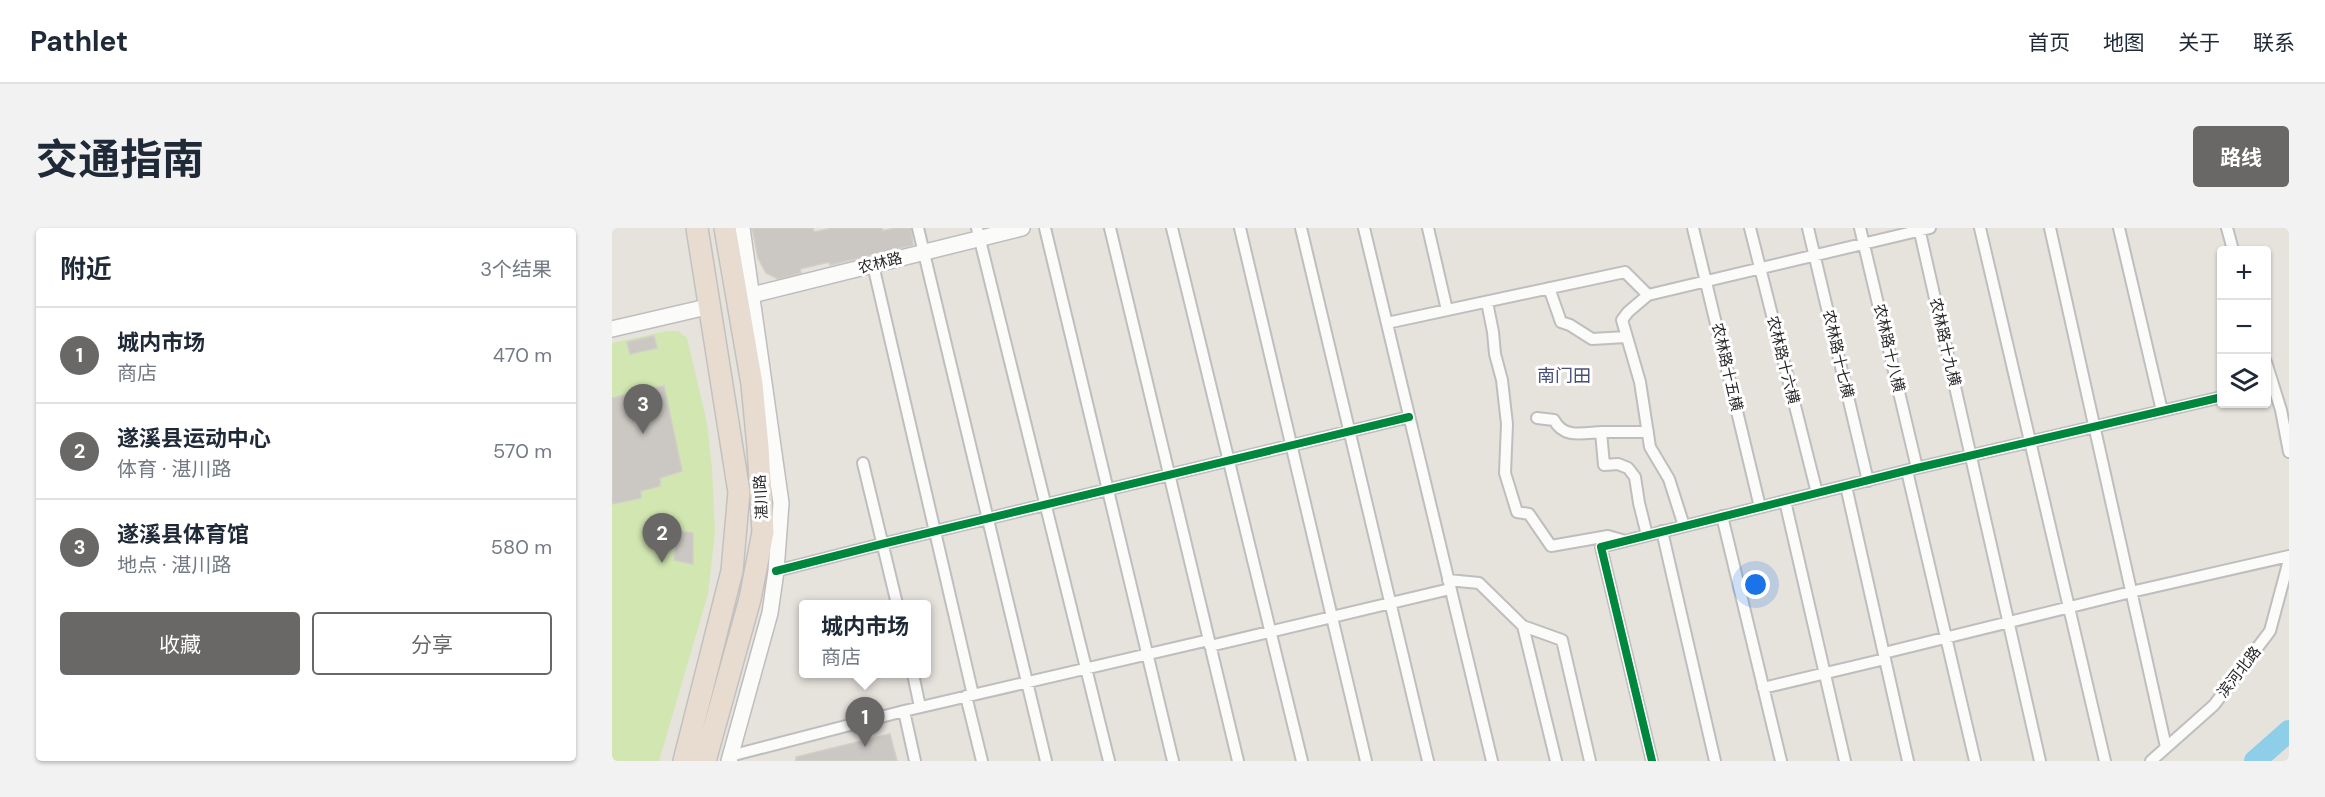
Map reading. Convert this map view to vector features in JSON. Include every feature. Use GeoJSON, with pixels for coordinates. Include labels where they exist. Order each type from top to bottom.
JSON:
{"type":"FeatureCollection","features":[{"type":"Feature","properties":{"kind":"highway","name":"湛川路"},"geometry":{"type":"LineString","coordinates":[[684,761],[732,571],[739,492],[697,228]]}},
{"type":"Feature","properties":{"kind":"highway","name":"湛川路"},"geometry":{"type":"LineString","coordinates":[[705,761],[750,599],[763,532],[745,296],[725,228]]}},
{"type":"Feature","properties":{"kind":"main road"},"geometry":{"type":"LineString","coordinates":[[729,759],[770,613],[776,572],[781,503],[745,296],[742,228]]}},
{"type":"Feature","properties":{"kind":"main road","name":"农林路"},"geometry":{"type":"LineString","coordinates":[[745,296],[924,253],[978,234],[1022,228]]}},
{"type":"Feature","properties":{"kind":"main road"},"geometry":{"type":"LineString","coordinates":[[612,329],[711,306]]}},
{"type":"Feature","properties":{"kind":"street"},"geometry":{"type":"LineString","coordinates":[[918,228],[1046,761]]}},
{"type":"Feature","properties":{"kind":"street"},"geometry":{"type":"LineString","coordinates":[[1045,228],[1173,761]]}},
{"type":"Feature","properties":{"kind":"street"},"geometry":{"type":"LineString","coordinates":[[1110,228],[1238,761]]}},
{"type":"Feature","properties":{"kind":"street"},"geometry":{"type":"LineString","coordinates":[[1172,228],[1302,761]]}},
{"type":"Feature","properties":{"kind":"street"},"geometry":{"type":"LineString","coordinates":[[1240,228],[1366,761]]}},
{"type":"Feature","properties":{"kind":"street"},"geometry":{"type":"LineString","coordinates":[[1301,228],[1428,761]]}},
{"type":"Feature","properties":{"kind":"street"},"geometry":{"type":"LineString","coordinates":[[1364,228],[1492,761]]}},
{"type":"Feature","properties":{"kind":"street"},"geometry":{"type":"LineString","coordinates":[[1428,228],[1447,310]]}},
{"type":"Feature","properties":{"kind":"street","name":"农林路十五横"},"geometry":{"type":"LineString","coordinates":[[1693,228],[1760,507]]}},
{"type":"Feature","properties":{"kind":"street","name":"农林路十六横"},"geometry":{"type":"LineString","coordinates":[[1750,228],[1817,493]]}},
{"type":"Feature","properties":{"kind":"street","name":"农林路十七横"},"geometry":{"type":"LineString","coordinates":[[1808,228],[1868,481]]}},
{"type":"Feature","properties":{"kind":"street","name":"农林路十八横"},"geometry":{"type":"LineString","coordinates":[[1860,228],[1946,638],[1975,761]]}},
{"type":"Feature","properties":{"kind":"street"},"geometry":{"type":"LineString","coordinates":[[1980,228],[2104,761]]}},
{"type":"Feature","properties":{"kind":"street"},"geometry":{"type":"LineString","coordinates":[[2050,228],[2166,747]]}},
{"type":"Feature","properties":{"kind":"street"},"geometry":{"type":"LineString","coordinates":[[2120,228],[2162,411]]}},
{"type":"Feature","properties":{"kind":"street"},"geometry":{"type":"LineString","coordinates":[[2227,228],[2232,246]]}},
{"type":"Feature","properties":{"kind":"street"},"geometry":{"type":"LineString","coordinates":[[1684,526],[1669,479],[1650,447],[1640,382],[1622,320],[1628,312],[1648,295],[1923,229]]}},
{"type":"Feature","properties":{"kind":"street","name":"农林路十九横"},"geometry":{"type":"LineString","coordinates":[[1923,229],[1970,457],[2040,761]]}},
{"type":"Feature","properties":{"kind":"street"},"geometry":{"type":"LineString","coordinates":[[978,234],[1108,761]]}},
{"type":"Feature","properties":{"kind":"street"},"geometry":{"type":"LineString","coordinates":[[873,265],[935,531],[982,761]]}},
{"type":"Feature","properties":{"kind":"street"},"geometry":{"type":"LineString","coordinates":[[1387,323],[1626,272],[1648,295]]}},
{"type":"Feature","properties":{"kind":"street"},"geometry":{"type":"LineString","coordinates":[[1549,288],[1561,322],[1592,339],[1626,337]]}},
{"type":"Feature","properties":{"kind":"street"},"geometry":{"type":"LineString","coordinates":[[1487,302],[1495,354],[1502,380],[1507,424],[1505,473],[1517,512],[1529,514],[1551,546],[1608,536],[1625,540]]}},
{"type":"Feature","properties":{"kind":"street"},"geometry":{"type":"LineString","coordinates":[[2271,389],[2289,452]]}},
{"type":"Feature","properties":{"kind":"street"},"geometry":{"type":"LineString","coordinates":[[1652,761],[1601,547],[1912,470],[2217,398]]}},
{"type":"Feature","properties":{"kind":"street"},"geometry":{"type":"LineString","coordinates":[[776,572],[988,518],[1409,417]]}},
{"type":"Feature","properties":{"kind":"street"},"geometry":{"type":"LineString","coordinates":[[1538,418],[1554,420],[1558,428],[1569,434],[1648,432]]}},
{"type":"Feature","properties":{"kind":"street"},"geometry":{"type":"LineString","coordinates":[[1601,432],[1604,465],[1618,464],[1628,468],[1635,477],[1647,535]]}},
{"type":"Feature","properties":{"kind":"street"},"geometry":{"type":"LineString","coordinates":[[864,463],[896,600]]}},
{"type":"Feature","properties":{"kind":"street"},"geometry":{"type":"LineString","coordinates":[[1846,486],[1908,761]]}},
{"type":"Feature","properties":{"kind":"street"},"geometry":{"type":"LineString","coordinates":[[1785,501],[1845,761]]}},
{"type":"Feature","properties":{"kind":"street"},"geometry":{"type":"LineString","coordinates":[[1722,516],[1781,761]]}},
{"type":"Feature","properties":{"kind":"street"},"geometry":{"type":"LineString","coordinates":[[1662,531],[1715,761]]}},
{"type":"Feature","properties":{"kind":"street"},"geometry":{"type":"LineString","coordinates":[[1763,688],[1825,674],[1946,638],[2131,592],[2289,558]]}},
{"type":"Feature","properties":{"kind":"street","name":"滨河北路"},"geometry":{"type":"LineString","coordinates":[[2151,761],[2214,705],[2270,631],[2289,558]]}},
{"type":"Feature","properties":{"kind":"street"},"geometry":{"type":"LineString","coordinates":[[729,759],[970,695],[1147,654],[1270,632],[1391,603],[1449,584],[1479,583],[1523,626],[1562,640],[1590,761]]}},
{"type":"Feature","properties":{"kind":"street"},"geometry":{"type":"LineString","coordinates":[[1523,626],[1556,761]]}},
{"type":"Feature","properties":{"kind":"street"},"geometry":{"type":"LineString","coordinates":[[914,678],[921,707]]}},
{"type":"Feature","properties":{"kind":"street"},"geometry":{"type":"LineString","coordinates":[[904,711],[915,761]]}},
{"type":"Feature","properties":{"kind":"green space"},"geometry":{"type":"Polygon","coordinates":[[[667,331],[678,331],[687,338],[707,423],[715,532],[708,594],[659,761],[612,761],[612,343],[667,331]]]}},
{"type":"Feature","properties":{"kind":"building"},"geometry":{"type":"Polygon","coordinates":[[[752,228],[813,228],[814,232],[833,228],[882,228],[882,231],[911,228],[913,245],[830,265],[829,262],[800,269],[801,273],[778,279],[766,273],[758,258],[752,228]]]}},
{"type":"Feature","properties":{"kind":"building"},"geometry":{"type":"Polygon","coordinates":[[[654,336],[657,348],[630,354],[627,342],[654,336]]]}},
{"type":"Feature","properties":{"kind":"building"},"geometry":{"type":"Polygon","coordinates":[[[664,386],[682,471],[660,478],[660,486],[641,491],[641,498],[612,504],[612,398],[664,386]]]}},
{"type":"Feature","properties":{"kind":"building"},"geometry":{"type":"Polygon","coordinates":[[[677,531],[693,533],[693,564],[674,560],[677,531]]]}},
{"type":"Feature","properties":{"kind":"building"},"geometry":{"type":"Polygon","coordinates":[[[890,734],[897,761],[796,761],[796,757],[890,734]]]}},
{"type":"Feature","properties":{"kind":"waterway"},"geometry":{"type":"LineString","coordinates":[[2255,761],[2289,731]]}},
{"type":"Feature","properties":{"kind":"cycle path"},"geometry":{"type":"LineString","coordinates":[[1652,761],[1601,547],[1917,468],[2217,398]]}},
{"type":"Feature","properties":{"kind":"cycle path"},"geometry":{"type":"LineString","coordinates":[[776,571],[1409,417]]}},
{"type":"Feature","properties":{"kind":"place","name":"遂溪县体育馆"},"geometry":{"type":"Point","coordinates":[643,434]}},
{"type":"Feature","properties":{"kind":"place","name":"遂溪县运动中心"},"geometry":{"type":"Point","coordinates":[662,563]}},
{"type":"Feature","properties":{"kind":"place","name":"城内市场"},"geometry":{"type":"Point","coordinates":[865,747]}},
{"type":"Feature","properties":{"kind":"district","name":"南门田"},"geometry":{"type":"Point","coordinates":[1564,376]}}]}
